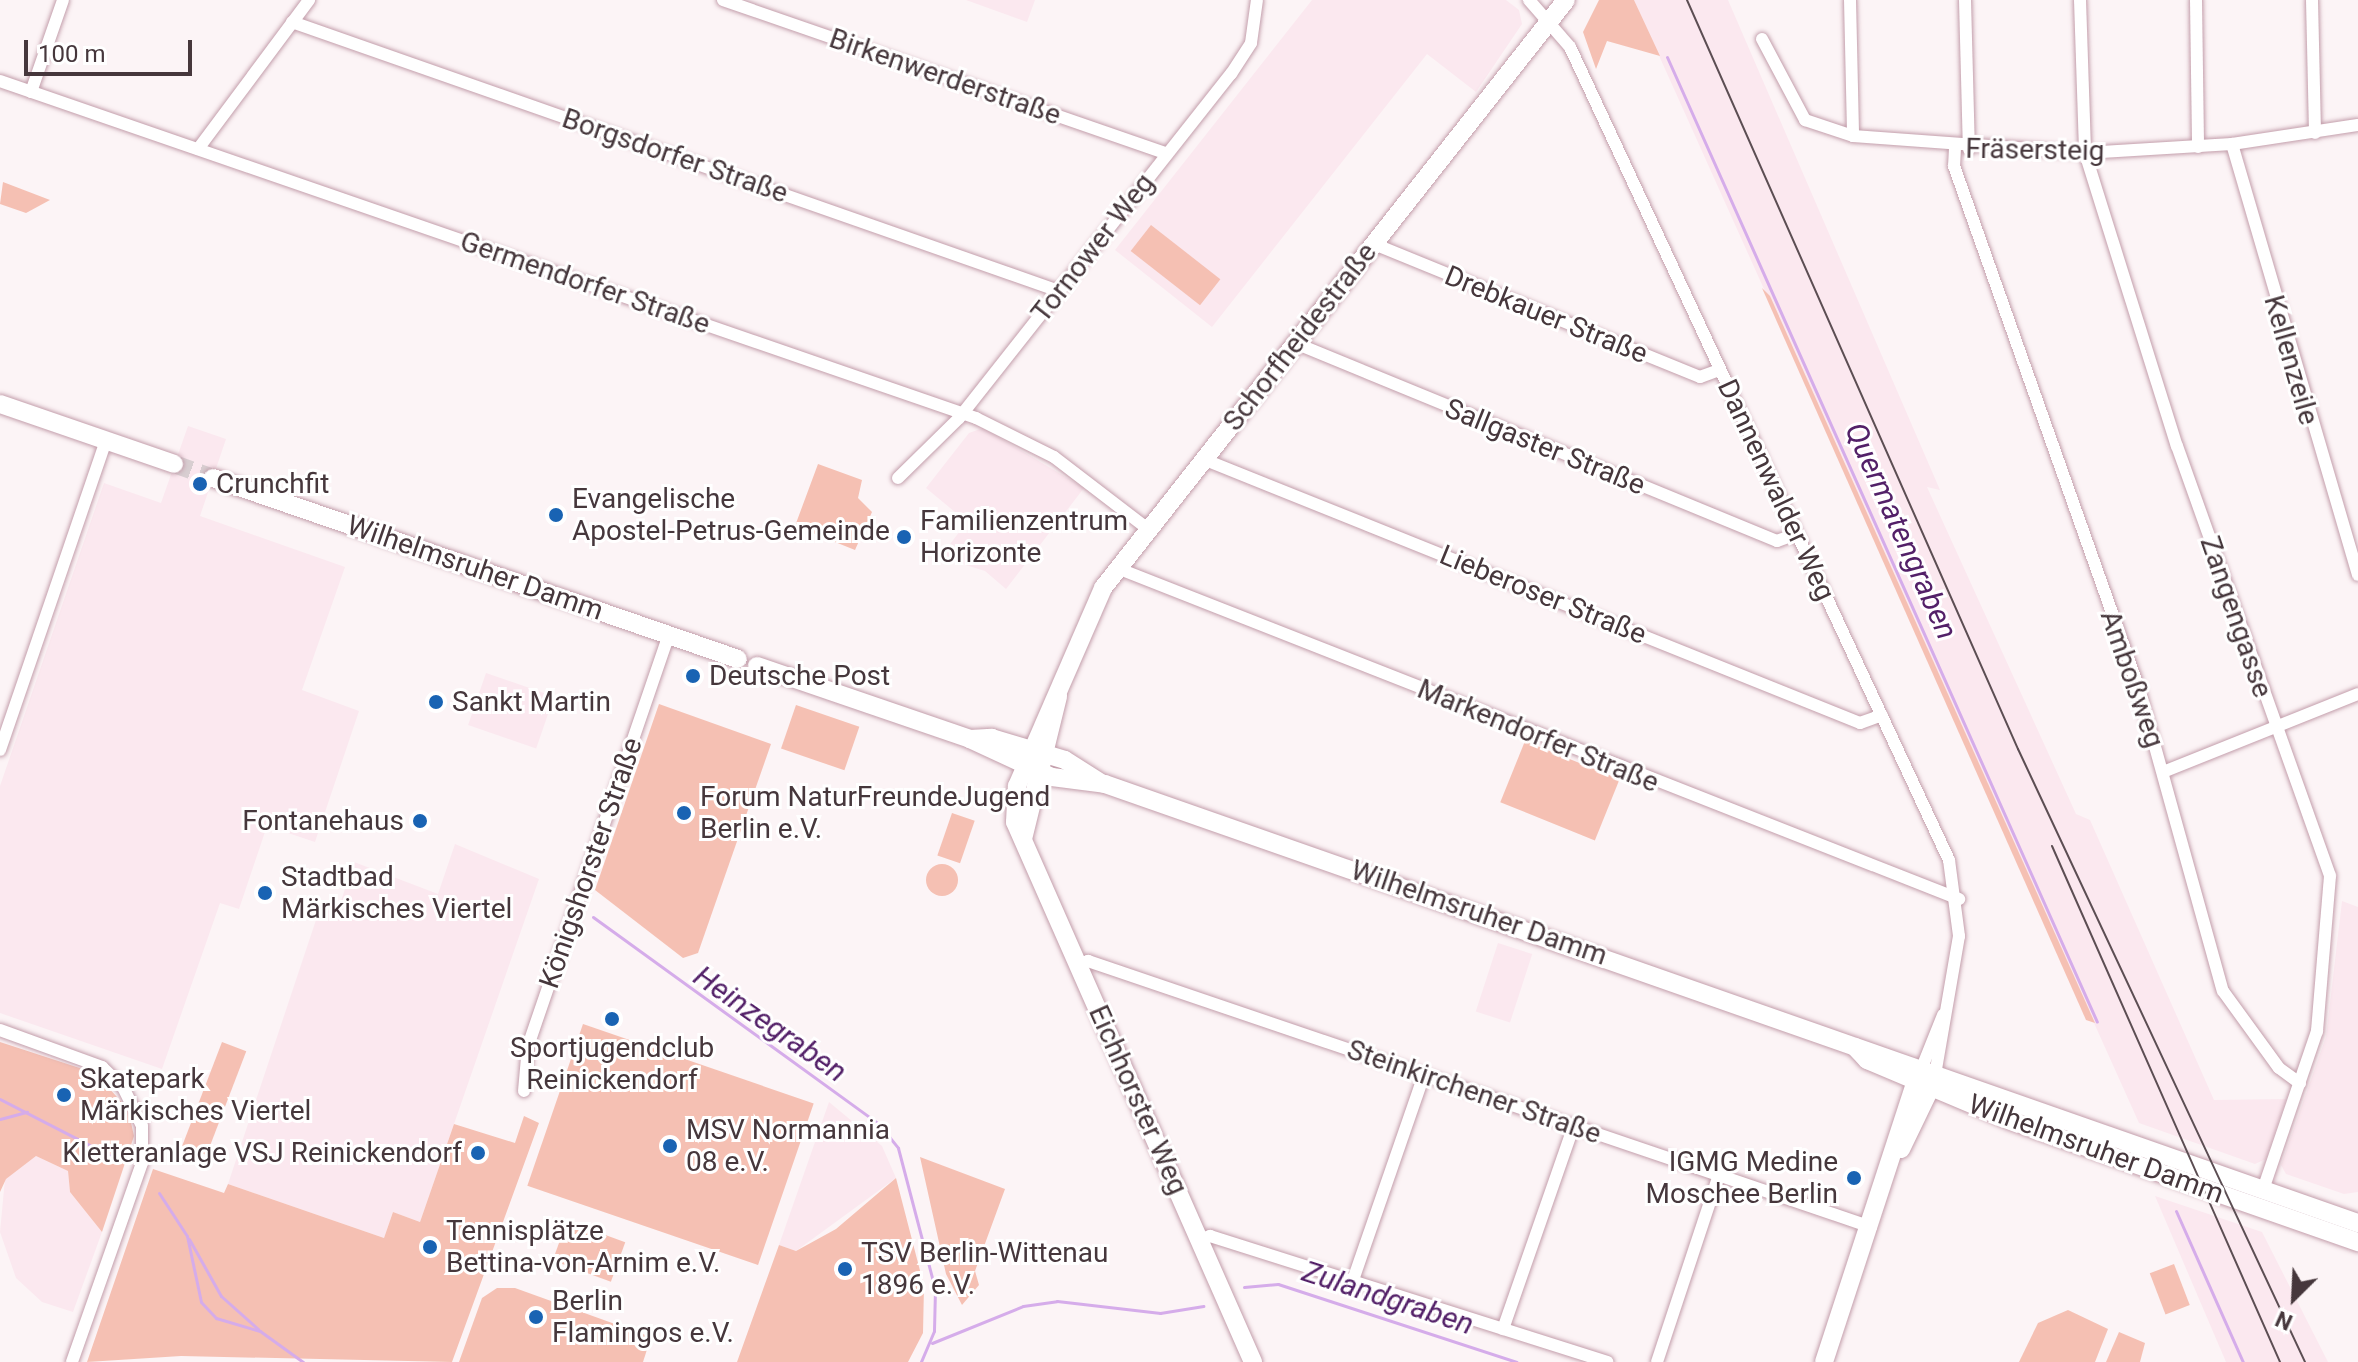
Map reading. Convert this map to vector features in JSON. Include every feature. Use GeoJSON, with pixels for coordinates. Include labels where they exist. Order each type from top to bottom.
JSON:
{"type":"FeatureCollection","features":[{"type":"Feature","properties":{"kind":"main road","name":"Schorfheidestraße"},"geometry":{"type":"LineString","coordinates":[[1035,761],[1058,689],[1094,601],[1117,568],[1566,0]]}},
{"type":"Feature","properties":{"kind":"main road"},"geometry":{"type":"LineString","coordinates":[[0,404],[174,464]]}},
{"type":"Feature","properties":{"kind":"main road","name":"Wilhelmsruher Damm"},"geometry":{"type":"LineString","coordinates":[[213,478],[738,659]]}},
{"type":"Feature","properties":{"kind":"main road","name":"Wilhelmsruher Damm"},"geometry":{"type":"LineString","coordinates":[[757,666],[1855,1047],[1927,1077],[2352,1230]]}},
{"type":"Feature","properties":{"kind":"main road","name":"Eichhorster Weg"},"geometry":{"type":"LineString","coordinates":[[1035,761],[1014,806],[1023,839],[1253,1362]]}},
{"type":"Feature","properties":{"kind":"main road"},"geometry":{"type":"LineString","coordinates":[[1824,1362],[1927,1077]]}},
{"type":"Feature","properties":{"kind":"main road","name":"Wilhelmsruher Damm"},"geometry":{"type":"LineString","coordinates":[[1927,1077],[2263,1190],[2352,1230]]}},
{"type":"Feature","properties":{"kind":"street"},"geometry":{"type":"LineString","coordinates":[[31,92],[63,0]]}},
{"type":"Feature","properties":{"kind":"street"},"geometry":{"type":"LineString","coordinates":[[198,149],[309,0]]}},
{"type":"Feature","properties":{"kind":"street","name":"Birkenwerderstraße"},"geometry":{"type":"LineString","coordinates":[[723,0],[1167,154]]}},
{"type":"Feature","properties":{"kind":"street","name":"Tornower Weg"},"geometry":{"type":"LineString","coordinates":[[898,478],[962,413],[1243,59],[1257,26],[1257,0]]}},
{"type":"Feature","properties":{"kind":"street","name":"Dannenwalder Weg"},"geometry":{"type":"LineString","coordinates":[[1529,0],[1550,20],[1570,47],[1949,860],[1959,899],[1950,1001],[1927,1077]]}},
{"type":"Feature","properties":{"kind":"street"},"geometry":{"type":"LineString","coordinates":[[1850,0],[1853,136]]}},
{"type":"Feature","properties":{"kind":"street","name":"Amboßweg"},"geometry":{"type":"LineString","coordinates":[[1965,0],[1962,149],[1954,166],[2163,772],[2223,991],[2279,1068],[2300,1083]]}},
{"type":"Feature","properties":{"kind":"street","name":"Zangengasse"},"geometry":{"type":"LineString","coordinates":[[2080,0],[2085,153],[2334,900],[2317,1031],[2300,1083]]}},
{"type":"Feature","properties":{"kind":"street"},"geometry":{"type":"LineString","coordinates":[[2196,0],[2198,147]]}},
{"type":"Feature","properties":{"kind":"street"},"geometry":{"type":"LineString","coordinates":[[2312,0],[2315,133]]}},
{"type":"Feature","properties":{"kind":"street","name":"Borgsdorfer Straße"},"geometry":{"type":"LineString","coordinates":[[292,22],[1059,291]]}},
{"type":"Feature","properties":{"kind":"street","name":"Fräsersteig"},"geometry":{"type":"LineString","coordinates":[[1762,39],[1805,120],[1853,136],[1962,149],[2085,153],[2232,144],[2358,125]]}},
{"type":"Feature","properties":{"kind":"street","name":"Germendorfer Straße"},"geometry":{"type":"LineString","coordinates":[[0,81],[962,413],[1054,457],[1148,529]]}},
{"type":"Feature","properties":{"kind":"street","name":"Kellenzeile"},"geometry":{"type":"LineString","coordinates":[[2232,144],[2358,575]]}},
{"type":"Feature","properties":{"kind":"street","name":"Drebkauer Straße"},"geometry":{"type":"LineString","coordinates":[[1374,244],[1700,377],[1719,370]]}},
{"type":"Feature","properties":{"kind":"street","name":"Sallgaster Straße"},"geometry":{"type":"LineString","coordinates":[[1295,343],[1777,541],[1796,534]]}},
{"type":"Feature","properties":{"kind":"street"},"geometry":{"type":"LineString","coordinates":[[0,750],[106,441]]}},
{"type":"Feature","properties":{"kind":"street","name":"Lieberoser Straße"},"geometry":{"type":"LineString","coordinates":[[1203,459],[1860,723],[1882,715]]}},
{"type":"Feature","properties":{"kind":"street","name":"Markendorfer Straße"},"geometry":{"type":"LineString","coordinates":[[1117,568],[1959,899]]}},
{"type":"Feature","properties":{"kind":"street","name":"Königshorster Straße"},"geometry":{"type":"LineString","coordinates":[[524,1091],[528,1046],[669,635]]}},
{"type":"Feature","properties":{"kind":"street"},"geometry":{"type":"LineString","coordinates":[[2163,772],[2358,694]]}},
{"type":"Feature","properties":{"kind":"street","name":"Steinkirchener Straße"},"geometry":{"type":"LineString","coordinates":[[1078,965],[1088,961],[1871,1227]]}},
{"type":"Feature","properties":{"kind":"street"},"geometry":{"type":"LineString","coordinates":[[0,1030],[102,1067],[123,1087],[142,1126],[142,1161],[72,1362]]}},
{"type":"Feature","properties":{"kind":"street"},"geometry":{"type":"LineString","coordinates":[[1353,1280],[1424,1075]]}},
{"type":"Feature","properties":{"kind":"street"},"geometry":{"type":"LineString","coordinates":[[2263,1190],[2300,1083]]}},
{"type":"Feature","properties":{"kind":"street"},"geometry":{"type":"LineString","coordinates":[[1503,1329],[1574,1125]]}},
{"type":"Feature","properties":{"kind":"street"},"geometry":{"type":"LineString","coordinates":[[1657,1362],[1719,1174]]}},
{"type":"Feature","properties":{"kind":"street"},"geometry":{"type":"LineString","coordinates":[[1200,1240],[1210,1236],[1608,1362]]}},
{"type":"Feature","properties":{"kind":"shaded area"},"geometry":{"type":"Polygon","coordinates":[[[966,0],[1035,0],[1027,22],[966,0]]]}},
{"type":"Feature","properties":{"kind":"shaded area"},"geometry":{"type":"Polygon","coordinates":[[[1312,0],[1506,0],[1519,10],[1522,24],[1476,92],[1427,54],[1212,327],[1115,250],[1312,0]]]}},
{"type":"Feature","properties":{"kind":"shaded area"},"geometry":{"type":"Polygon","coordinates":[[[1599,0],[1634,0],[1660,56],[1607,41],[1596,69],[1583,32],[1599,0]]]}},
{"type":"Feature","properties":{"kind":"shaded area"},"geometry":{"type":"Polygon","coordinates":[[[1634,0],[1728,0],[1940,490],[1927,487],[2076,814],[2090,820],[2214,1100],[2286,1099],[2266,1159],[2255,1164],[2139,1123],[1634,0]]]}},
{"type":"Feature","properties":{"kind":"shaded area"},"geometry":{"type":"Polygon","coordinates":[[[3,182],[50,200],[26,213],[0,204],[3,182]]]}},
{"type":"Feature","properties":{"kind":"shaded area"},"geometry":{"type":"Polygon","coordinates":[[[1151,225],[1220,279],[1200,305],[1131,251],[1151,225]]]}},
{"type":"Feature","properties":{"kind":"shaded area"},"geometry":{"type":"Polygon","coordinates":[[[1762,288],[1770,296],[2095,1023],[2086,1020],[1762,288]]]}},
{"type":"Feature","properties":{"kind":"shaded area"},"geometry":{"type":"Polygon","coordinates":[[[188,426],[226,439],[200,516],[345,567],[302,690],[359,711],[315,842],[267,826],[239,909],[220,903],[162,1069],[0,1013],[0,786],[104,483],[161,503],[188,426]]]}},
{"type":"Feature","properties":{"kind":"shaded area"},"geometry":{"type":"Polygon","coordinates":[[[983,428],[1084,488],[1006,589],[985,571],[940,557],[967,522],[926,488],[969,433],[983,428]]]}},
{"type":"Feature","properties":{"kind":"shaded area"},"geometry":{"type":"Polygon","coordinates":[[[818,464],[862,480],[858,498],[872,512],[855,550],[795,526],[818,464]]]}},
{"type":"Feature","properties":{"kind":"shaded area"},"geometry":{"type":"Polygon","coordinates":[[[486,673],[554,696],[536,748],[468,725],[486,673]]]}},
{"type":"Feature","properties":{"kind":"shaded area","name":"Forum NaturFreundeJugend Berlin e.V."},"geometry":{"type":"Polygon","coordinates":[[[659,704],[771,744],[698,953],[683,958],[595,890],[659,704]]]}},
{"type":"Feature","properties":{"kind":"shaded area"},"geometry":{"type":"Polygon","coordinates":[[[796,705],[859,727],[844,770],[781,748],[796,705]]]}},
{"type":"Feature","properties":{"kind":"shaded area"},"geometry":{"type":"Polygon","coordinates":[[[1525,741],[1620,779],[1595,840],[1500,802],[1525,741]]]}},
{"type":"Feature","properties":{"kind":"shaded area"},"geometry":{"type":"Polygon","coordinates":[[[952,813],[975,821],[960,863],[937,856],[952,813]]]}},
{"type":"Feature","properties":{"kind":"shaded area"},"geometry":{"type":"Polygon","coordinates":[[[455,844],[539,879],[420,1222],[393,1212],[384,1238],[228,1184],[320,908],[337,913],[354,862],[438,894],[455,844]]]}},
{"type":"Feature","properties":{"kind":"shaded area"},"geometry":{"type":"Polygon","coordinates":[[[942,864],[954,868],[958,880],[954,892],[942,896],[930,892],[926,880],[930,868],[942,864]]]}},
{"type":"Feature","properties":{"kind":"shaded area"},"geometry":{"type":"Polygon","coordinates":[[[2342,901],[2358,907],[2358,1192],[2344,1194],[2286,1174],[2281,1165],[2326,1037],[2342,901]]]}},
{"type":"Feature","properties":{"kind":"shaded area"},"geometry":{"type":"Polygon","coordinates":[[[1498,943],[1532,954],[1510,1023],[1476,1011],[1498,943]]]}},
{"type":"Feature","properties":{"kind":"shaded area","name":"MSV Normannia 08 e.V."},"geometry":{"type":"Polygon","coordinates":[[[583,1024],[814,1103],[758,1265],[527,1186],[583,1024]]]}},
{"type":"Feature","properties":{"kind":"shaded area"},"geometry":{"type":"Polygon","coordinates":[[[0,1042],[95,1073],[128,1109],[134,1136],[102,1232],[70,1192],[68,1171],[36,1156],[6,1179],[0,1192],[0,1042]]]}},
{"type":"Feature","properties":{"kind":"shaded area"},"geometry":{"type":"Polygon","coordinates":[[[222,1042],[246,1051],[206,1155],[182,1146],[222,1042]]]}},
{"type":"Feature","properties":{"kind":"shaded area"},"geometry":{"type":"Polygon","coordinates":[[[829,1102],[882,1146],[896,1178],[796,1251],[779,1245],[829,1102]]]}},
{"type":"Feature","properties":{"kind":"shaded area"},"geometry":{"type":"Polygon","coordinates":[[[524,1116],[539,1123],[452,1362],[181,1356],[87,1362],[153,1169],[224,1193],[228,1184],[384,1238],[393,1212],[420,1222],[454,1124],[515,1143],[524,1116]]]}},
{"type":"Feature","properties":{"kind":"shaded area"},"geometry":{"type":"Polygon","coordinates":[[[36,1156],[68,1171],[70,1192],[102,1232],[73,1312],[42,1302],[16,1278],[0,1232],[5,1179],[36,1156]]]}},
{"type":"Feature","properties":{"kind":"shaded area"},"geometry":{"type":"Polygon","coordinates":[[[920,1157],[1005,1189],[975,1271],[979,1285],[962,1305],[946,1274],[920,1157]]]}},
{"type":"Feature","properties":{"kind":"shaded area","name":"TSV Berlin-Wittenau 1896 e.V."},"geometry":{"type":"Polygon","coordinates":[[[896,1178],[924,1286],[923,1333],[908,1362],[737,1362],[779,1245],[796,1251],[836,1229],[896,1178]]]}},
{"type":"Feature","properties":{"kind":"shaded area"},"geometry":{"type":"Polygon","coordinates":[[[2155,1196],[2262,1232],[2328,1362],[2226,1362],[2155,1196]]]}},
{"type":"Feature","properties":{"kind":"shaded area"},"geometry":{"type":"Polygon","coordinates":[[[567,1221],[625,1242],[611,1282],[553,1260],[567,1221]]]}},
{"type":"Feature","properties":{"kind":"shaded area"},"geometry":{"type":"Polygon","coordinates":[[[2174,1264],[2190,1305],[2165,1314],[2150,1273],[2174,1264]]]}},
{"type":"Feature","properties":{"kind":"shaded area","name":"Berlin Flamingos e.V."},"geometry":{"type":"Polygon","coordinates":[[[497,1288],[515,1288],[651,1337],[643,1362],[459,1362],[482,1298],[497,1288]]]}},
{"type":"Feature","properties":{"kind":"shaded area"},"geometry":{"type":"Polygon","coordinates":[[[2068,1310],[2108,1329],[2095,1362],[2019,1362],[2038,1323],[2068,1310]]]}},
{"type":"Feature","properties":{"kind":"shaded area"},"geometry":{"type":"Polygon","coordinates":[[[2119,1332],[2145,1343],[2140,1362],[2106,1362],[2119,1332]]]}},
{"type":"Feature","properties":{"kind":"waterway","name":"Quermatengraben"},"geometry":{"type":"LineString","coordinates":[[1667,57],[2097,1022]]}},
{"type":"Feature","properties":{"kind":"waterway","name":"Heinzegraben"},"geometry":{"type":"LineString","coordinates":[[593,917],[878,1123],[898,1148],[935,1289],[934,1331],[921,1362]]}},
{"type":"Feature","properties":{"kind":"waterway"},"geometry":{"type":"LineString","coordinates":[[0,1099],[113,1157]]}},
{"type":"Feature","properties":{"kind":"waterway"},"geometry":{"type":"LineString","coordinates":[[0,1119],[27,1112]]}},
{"type":"Feature","properties":{"kind":"waterway"},"geometry":{"type":"LineString","coordinates":[[159,1193],[187,1236],[201,1302],[216,1318],[260,1331],[303,1362]]}},
{"type":"Feature","properties":{"kind":"waterway","name":"Quermatengraben"},"geometry":{"type":"LineString","coordinates":[[2176,1211],[2243,1362]]}},
{"type":"Feature","properties":{"kind":"waterway"},"geometry":{"type":"LineString","coordinates":[[189,1239],[221,1296],[258,1329]]}},
{"type":"Feature","properties":{"kind":"waterway","name":"Zulandgraben"},"geometry":{"type":"LineString","coordinates":[[1244,1287],[1278,1284],[1517,1362]]}},
{"type":"Feature","properties":{"kind":"waterway","name":"Zulandgraben"},"geometry":{"type":"LineString","coordinates":[[932,1343],[1023,1306],[1057,1301],[1160,1313],[1203,1306]]}},
{"type":"Feature","properties":{"kind":"tunnel"},"geometry":{"type":"LineString","coordinates":[[174,464],[213,478]]}},
{"type":"Feature","properties":{"kind":"tram line"},"geometry":{"type":"LineString","coordinates":[[1687,0],[2018,749],[2305,1362]]}},
{"type":"Feature","properties":{"kind":"tram line"},"geometry":{"type":"LineString","coordinates":[[2052,846],[2280,1362]]}},
{"type":"Feature","properties":{"kind":"place","name":"Crunchfit"},"geometry":{"type":"Point","coordinates":[200,484]}},
{"type":"Feature","properties":{"kind":"place","name":"Evangelische Apostel-Petrus-Gemeinde"},"geometry":{"type":"Point","coordinates":[556,515]}},
{"type":"Feature","properties":{"kind":"place","name":"Familienzentrum Horizonte"},"geometry":{"type":"Point","coordinates":[904,537]}},
{"type":"Feature","properties":{"kind":"place","name":"Deutsche Post"},"geometry":{"type":"Point","coordinates":[693,676]}},
{"type":"Feature","properties":{"kind":"place","name":"Sankt Martin"},"geometry":{"type":"Point","coordinates":[436,702]}},
{"type":"Feature","properties":{"kind":"place","name":"Forum NaturFreundeJugend Berlin e.V."},"geometry":{"type":"Point","coordinates":[684,813]}},
{"type":"Feature","properties":{"kind":"place","name":"Fontanehaus"},"geometry":{"type":"Point","coordinates":[420,821]}},
{"type":"Feature","properties":{"kind":"place","name":"Stadtbad Märkisches Viertel"},"geometry":{"type":"Point","coordinates":[265,893]}},
{"type":"Feature","properties":{"kind":"place","name":"Sportjugendclub Reinickendorf"},"geometry":{"type":"Point","coordinates":[612,1019]}},
{"type":"Feature","properties":{"kind":"place","name":"Skatepark Märkisches Viertel"},"geometry":{"type":"Point","coordinates":[64,1095]}},
{"type":"Feature","properties":{"kind":"place","name":"MSV Normannia 08 e.V."},"geometry":{"type":"Point","coordinates":[670,1146]}},
{"type":"Feature","properties":{"kind":"place","name":"Kletteranlage VSJ Reinickendorf"},"geometry":{"type":"Point","coordinates":[478,1153]}},
{"type":"Feature","properties":{"kind":"place","name":"IGMG Medine Moschee Berlin"},"geometry":{"type":"Point","coordinates":[1854,1178]}},
{"type":"Feature","properties":{"kind":"place","name":"Tennisplätze Bettina-von-Arnim e.V."},"geometry":{"type":"Point","coordinates":[430,1247]}},
{"type":"Feature","properties":{"kind":"place","name":"TSV Berlin-Wittenau 1896 e.V."},"geometry":{"type":"Point","coordinates":[845,1269]}},
{"type":"Feature","properties":{"kind":"place","name":"Berlin Flamingos e.V."},"geometry":{"type":"Point","coordinates":[536,1317]}}]}
